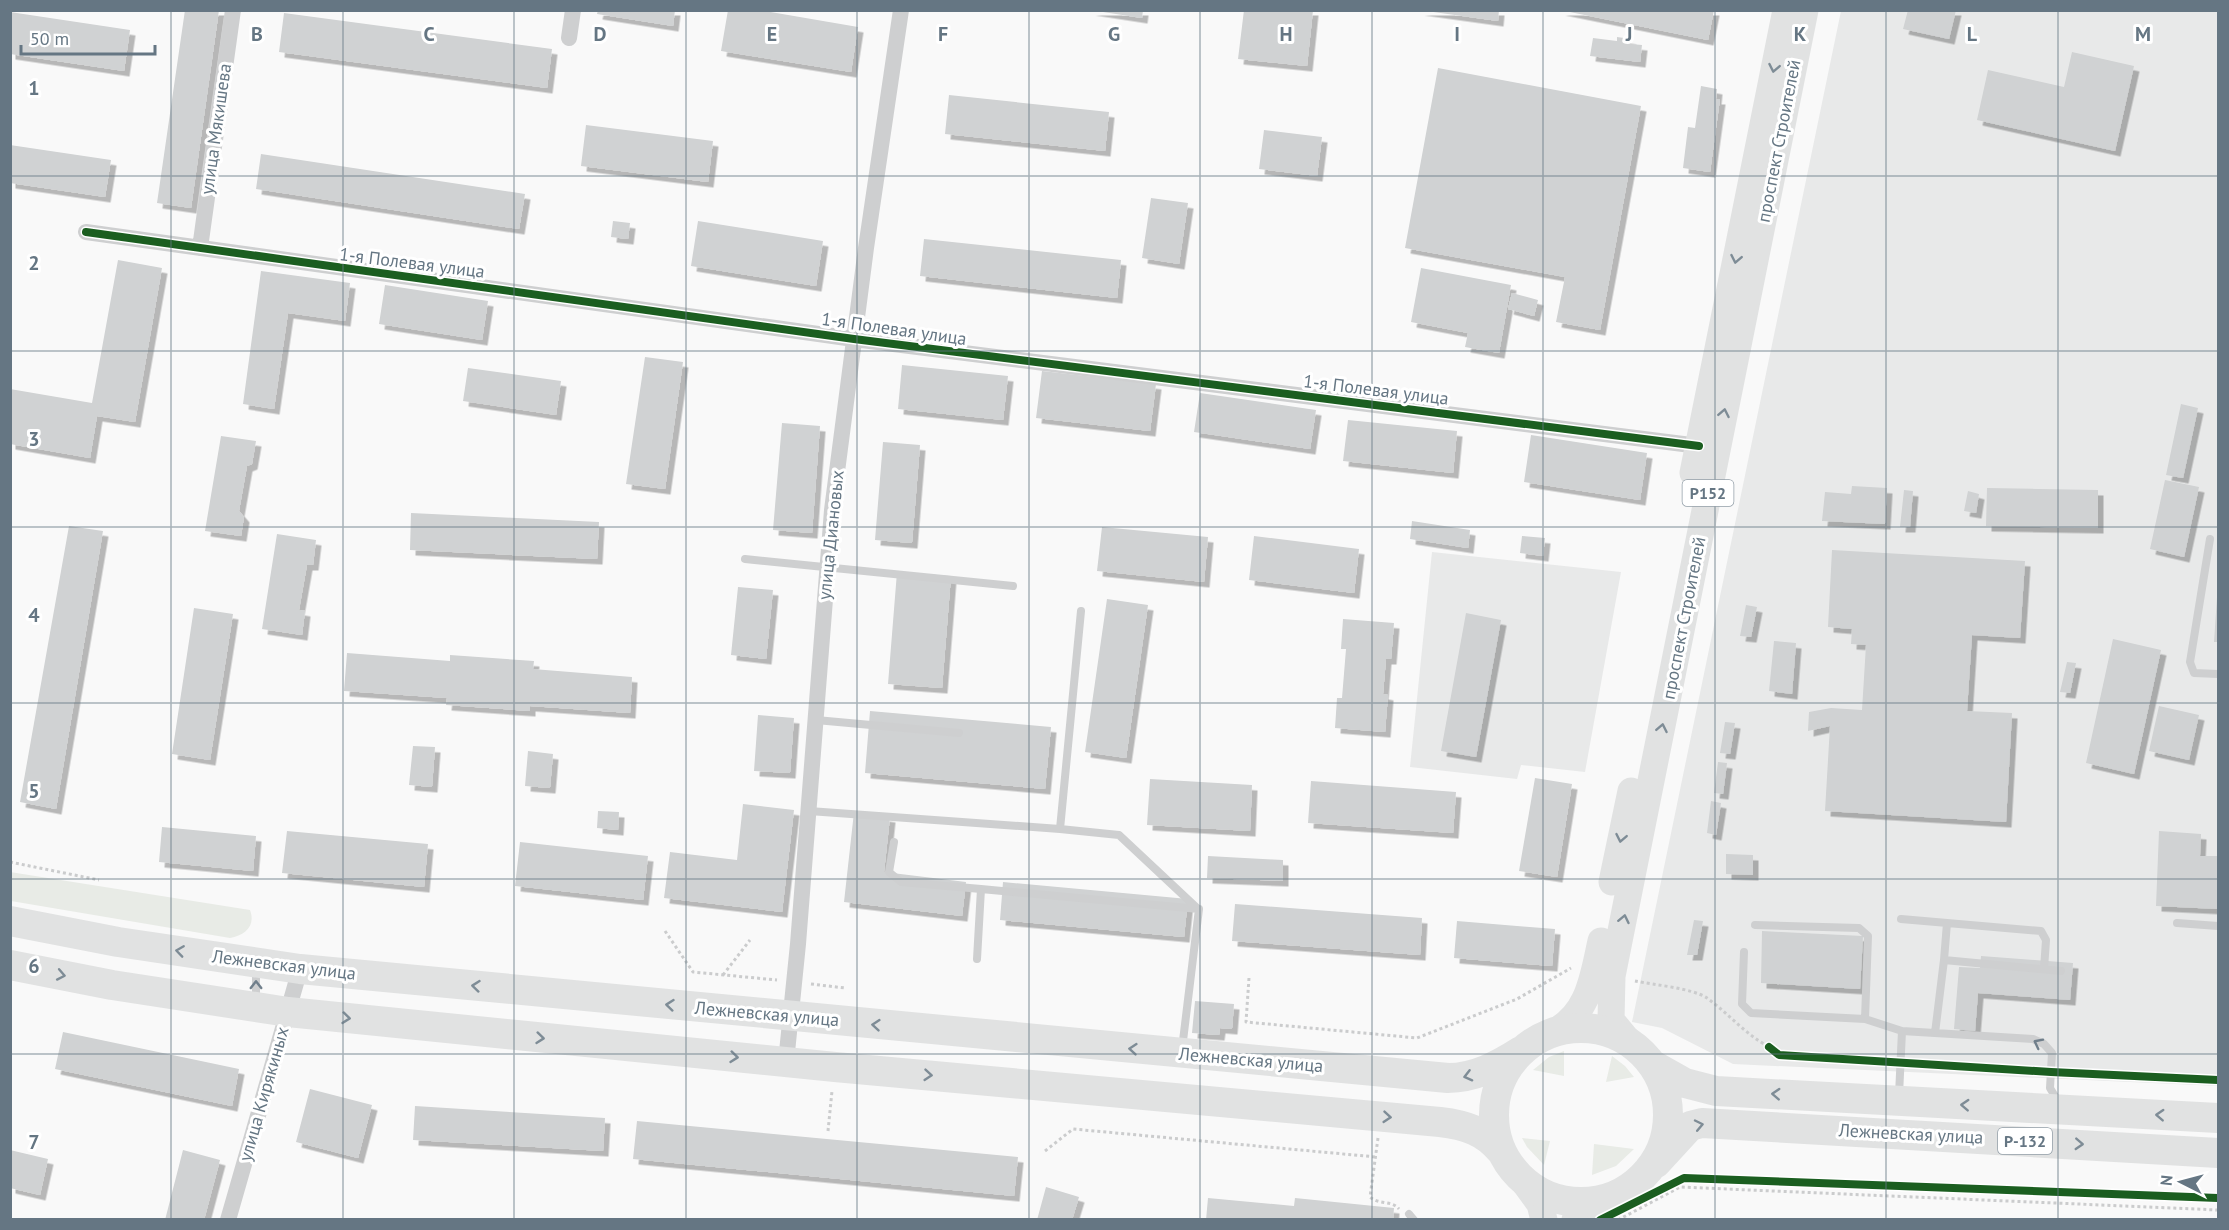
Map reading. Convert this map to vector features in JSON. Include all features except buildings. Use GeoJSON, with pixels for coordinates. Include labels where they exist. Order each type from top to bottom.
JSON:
{"type":"FeatureCollection","features":[{"type":"Feature","properties":{"kind":"highway","name":"Лежневская улица"},"geometry":{"type":"LineString","coordinates":[[10,921],[118,942],[300,969],[1457,1078],[1490,1069],[1521,1051]]}},
{"type":"Feature","properties":{"kind":"highway"},"geometry":{"type":"LineString","coordinates":[[10,965],[112,985],[288,1012],[786,1062],[1462,1125],[1479,1131],[1494,1142],[1519,1175],[1539,1191],[1556,1198],[1610,1212],[1631,1186],[1656,1163],[1663,1147],[1668,1113],[1661,1080],[1653,1065],[1630,1043],[1611,1033],[1588,1028],[1552,1033],[1521,1051],[1503,1078],[1496,1098],[1494,1120],[1501,1151]]}},
{"type":"Feature","properties":{"kind":"highway","name":"Лежневская улица"},"geometry":{"type":"LineString","coordinates":[[1653,1065],[1684,1083],[1716,1091],[2218,1118]]}},
{"type":"Feature","properties":{"kind":"highway","name":"Лежневская улица"},"geometry":{"type":"LineString","coordinates":[[1656,1163],[1690,1126],[1708,1123],[2218,1152]]}},
{"type":"Feature","properties":{"kind":"main road","name":"проспект Строителей"},"geometry":{"type":"LineString","coordinates":[[1630,1043],[1611,1020],[1612,976],[1786,10]]}},
{"type":"Feature","properties":{"kind":"main road","name":"проспект Строителей"},"geometry":{"type":"LineString","coordinates":[[1552,1033],[1563,1028],[1575,1017],[1591,985],[1594,973],[1805,10]]}},
{"type":"Feature","properties":{"kind":"main road"},"geometry":{"type":"LineString","coordinates":[[1519,1175],[1540,1204],[1544,1220]]}},
{"type":"Feature","properties":{"kind":"main road"},"geometry":{"type":"LineString","coordinates":[[1575,1220],[1581,1213],[1610,1212]]}},
{"type":"Feature","properties":{"kind":"street","name":"улица Мякишева"},"geometry":{"type":"LineString","coordinates":[[200,248],[233,10]]}},
{"type":"Feature","properties":{"kind":"street"},"geometry":{"type":"LineString","coordinates":[[569,38],[573,10]]}},
{"type":"Feature","properties":{"kind":"street","name":"улица Диановых"},"geometry":{"type":"LineString","coordinates":[[786,1062],[809,811],[832,510],[901,10]]}},
{"type":"Feature","properties":{"kind":"street","name":"1-я Полевая улица"},"geometry":{"type":"LineString","coordinates":[[86,232],[342,270],[854,339],[1708,447]]}},
{"type":"Feature","properties":{"kind":"street","name":"улица Кирякиных"},"geometry":{"type":"LineString","coordinates":[[228,1220],[300,969]]}},
{"type":"Feature","properties":{"kind":"lane"},"geometry":{"type":"LineString","coordinates":[[2210,539],[2190,662],[2194,673],[2218,674]]}},
{"type":"Feature","properties":{"kind":"lane"},"geometry":{"type":"LineString","coordinates":[[745,559],[1013,586]]}},
{"type":"Feature","properties":{"kind":"lane"},"geometry":{"type":"LineString","coordinates":[[1060,829],[1081,611]]}},
{"type":"Feature","properties":{"kind":"lane"},"geometry":{"type":"LineString","coordinates":[[816,720],[959,733]]}},
{"type":"Feature","properties":{"kind":"lane"},"geometry":{"type":"LineString","coordinates":[[809,811],[1119,835],[1199,909]]}},
{"type":"Feature","properties":{"kind":"lane"},"geometry":{"type":"LineString","coordinates":[[894,842],[889,872],[901,882],[1199,909]]}},
{"type":"Feature","properties":{"kind":"lane"},"geometry":{"type":"LineString","coordinates":[[977,959],[981,889]]}},
{"type":"Feature","properties":{"kind":"lane"},"geometry":{"type":"LineString","coordinates":[[1182,1053],[1199,909]]}},
{"type":"Feature","properties":{"kind":"lane"},"geometry":{"type":"LineString","coordinates":[[1901,919],[2041,931],[2046,940],[2044,969]]}},
{"type":"Feature","properties":{"kind":"lane"},"geometry":{"type":"LineString","coordinates":[[1935,1033],[1947,923]]}},
{"type":"Feature","properties":{"kind":"lane"},"geometry":{"type":"LineString","coordinates":[[2177,923],[2218,926]]}},
{"type":"Feature","properties":{"kind":"lane"},"geometry":{"type":"LineString","coordinates":[[1755,925],[1859,928],[1868,936],[1865,1018]]}},
{"type":"Feature","properties":{"kind":"lane"},"geometry":{"type":"LineString","coordinates":[[1744,952],[1742,1004],[1751,1013],[1865,1018],[1902,1031],[2033,1039],[2044,1044],[2052,1053],[2050,1088],[2064,1110]]}},
{"type":"Feature","properties":{"kind":"lane"},"geometry":{"type":"LineString","coordinates":[[1944,960],[2061,971]]}},
{"type":"Feature","properties":{"kind":"lane"},"geometry":{"type":"LineString","coordinates":[[256,963],[256,1007]]}},
{"type":"Feature","properties":{"kind":"lane"},"geometry":{"type":"LineString","coordinates":[[1898,1102],[1902,1031]]}},
{"type":"Feature","properties":{"kind":"path"},"geometry":{"type":"LineString","coordinates":[[10,862],[99,880]]}},
{"type":"Feature","properties":{"kind":"path"},"geometry":{"type":"LineString","coordinates":[[665,932],[693,972],[845,988]]}},
{"type":"Feature","properties":{"kind":"path"},"geometry":{"type":"LineString","coordinates":[[723,975],[750,940]]}},
{"type":"Feature","properties":{"kind":"path"},"geometry":{"type":"LineString","coordinates":[[1250,978],[1246,1022],[1417,1038],[1517,999],[1571,968]]}},
{"type":"Feature","properties":{"kind":"path"},"geometry":{"type":"LineString","coordinates":[[1629,980],[1691,992],[1706,998],[1752,1038],[1772,1049]]}},
{"type":"Feature","properties":{"kind":"path"},"geometry":{"type":"LineString","coordinates":[[828,1131],[833,1088]]}},
{"type":"Feature","properties":{"kind":"path"},"geometry":{"type":"LineString","coordinates":[[1045,1151],[1073,1130],[1376,1157]]}},
{"type":"Feature","properties":{"kind":"path"},"geometry":{"type":"LineString","coordinates":[[1378,1133],[1370,1197],[1376,1203],[1393,1204]]}},
{"type":"Feature","properties":{"kind":"path"},"geometry":{"type":"LineString","coordinates":[[1610,1212],[1684,1178]]}},
{"type":"Feature","properties":{"kind":"path"},"geometry":{"type":"LineString","coordinates":[[1610,1212],[1680,1187],[2218,1210]]}},
{"type":"Feature","properties":{"kind":"shaded area"},"geometry":{"type":"Polygon","coordinates":[[[1841,11],[2218,11],[2218,1086],[1733,1064],[1662,1028],[1632,1022],[1841,11]]]}},
{"type":"Feature","properties":{"kind":"shaded area"},"geometry":{"type":"Polygon","coordinates":[[[1432,552],[1621,572],[1585,772],[1521,765],[1517,779],[1410,767],[1432,552]]]}},
{"type":"Feature","properties":{"kind":"shaded area"},"geometry":{"type":"Polygon","coordinates":[[[10,872],[250,910],[252,921],[245,932],[230,938],[11,901],[10,872]]]}},
{"type":"Feature","properties":{"kind":"shaded area"},"geometry":{"type":"Polygon","coordinates":[[[1564,1051],[1564,1076],[1533,1070],[1549,1057],[1564,1051]]]}},
{"type":"Feature","properties":{"kind":"shaded area"},"geometry":{"type":"Polygon","coordinates":[[[1612,1056],[1625,1066],[1634,1077],[1606,1082],[1612,1056]]]}},
{"type":"Feature","properties":{"kind":"shaded area"},"geometry":{"type":"Polygon","coordinates":[[[1522,1138],[1550,1141],[1544,1165],[1527,1147],[1522,1138]]]}},
{"type":"Feature","properties":{"kind":"shaded area"},"geometry":{"type":"Polygon","coordinates":[[[1594,1144],[1634,1149],[1616,1166],[1592,1175],[1594,1144]]]}},
{"type":"Feature","properties":{"kind":"cycle path"},"geometry":{"type":"LineString","coordinates":[[86,232],[854,339],[1699,446]]}},
{"type":"Feature","properties":{"kind":"cycle path"},"geometry":{"type":"LineString","coordinates":[[1769,1047],[1779,1055],[2218,1080]]}},
{"type":"Feature","properties":{"kind":"cycle path"},"geometry":{"type":"LineString","coordinates":[[1600,1220],[1684,1178],[2218,1198]]}}]}
